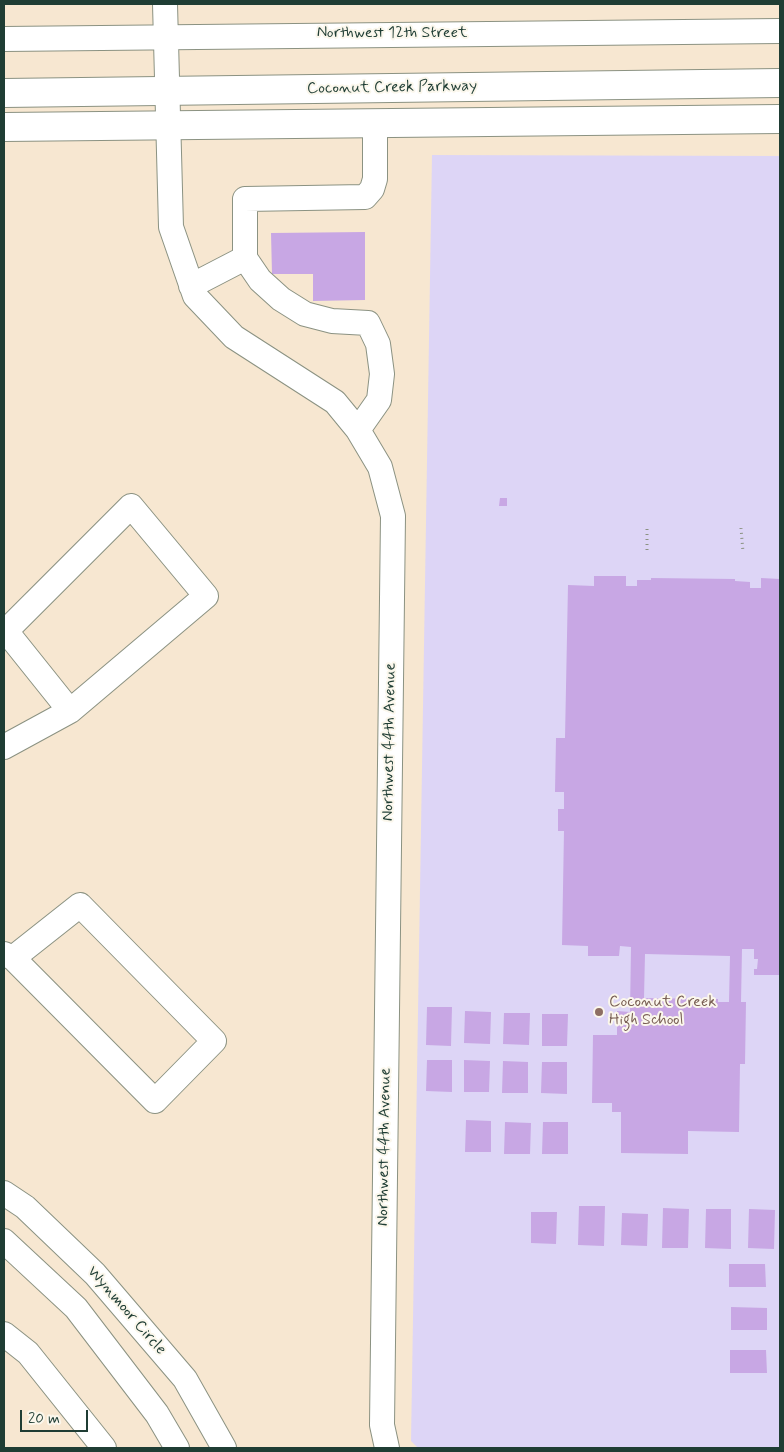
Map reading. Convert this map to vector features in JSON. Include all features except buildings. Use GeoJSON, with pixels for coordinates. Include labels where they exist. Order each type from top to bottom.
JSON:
{"type":"FeatureCollection","features":[{"type":"Feature","properties":{"kind":"main road","name":"Coconut Creek Parkway"},"geometry":{"type":"LineString","coordinates":[[4,93],[780,83]]}},
{"type":"Feature","properties":{"kind":"main road"},"geometry":{"type":"LineString","coordinates":[[4,127],[780,119]]}},
{"type":"Feature","properties":{"kind":"street","name":"Northwest 44th Avenue"},"geometry":{"type":"LineString","coordinates":[[165,4],[171,227],[194,296],[234,337],[335,402],[358,430],[380,467],[393,516],[382,1425],[387,1448]]}},
{"type":"Feature","properties":{"kind":"street","name":"Northwest 12th Street"},"geometry":{"type":"LineString","coordinates":[[4,39],[780,31]]}},
{"type":"Feature","properties":{"kind":"street"},"geometry":{"type":"LineString","coordinates":[[358,430],[380,400],[382,374],[378,344],[368,323],[332,321],[305,314],[281,299],[260,280],[245,258],[245,199],[366,197],[372,189],[374,179],[374,123]]}},
{"type":"Feature","properties":{"kind":"street"},"geometry":{"type":"LineString","coordinates":[[191,286],[245,258]]}},
{"type":"Feature","properties":{"kind":"street"},"geometry":{"type":"LineString","coordinates":[[4,746],[70,711],[206,596],[131,506],[6,631],[70,711]]}},
{"type":"Feature","properties":{"kind":"street"},"geometry":{"type":"LineString","coordinates":[[80,905],[214,1040],[154,1101],[8,956],[80,905]]}},
{"type":"Feature","properties":{"kind":"street","name":"Wynmoor Circle"},"geometry":{"type":"LineString","coordinates":[[4,1193],[26,1207],[95,1274],[185,1379],[224,1448]]}},
{"type":"Feature","properties":{"kind":"street"},"geometry":{"type":"LineString","coordinates":[[4,1241],[76,1308],[158,1414],[178,1448]]}},
{"type":"Feature","properties":{"kind":"street"},"geometry":{"type":"LineString","coordinates":[[4,1334],[28,1353],[104,1448]]}},
{"type":"Feature","properties":{"kind":"path"},"geometry":{"type":"LineString","coordinates":[[647,528],[647,550]]}},
{"type":"Feature","properties":{"kind":"path"},"geometry":{"type":"LineString","coordinates":[[741,528],[743,552]]}},
{"type":"Feature","properties":{"kind":"shaded area","name":"Coconut Creek High School"},"geometry":{"type":"Polygon","coordinates":[[[432,155],[780,156],[780,1448],[418,1448],[411,1441],[432,155]]]}},
{"type":"Feature","properties":{"kind":"place","name":"Coconut Creek High School"},"geometry":{"type":"Point","coordinates":[599,1012]}}]}
